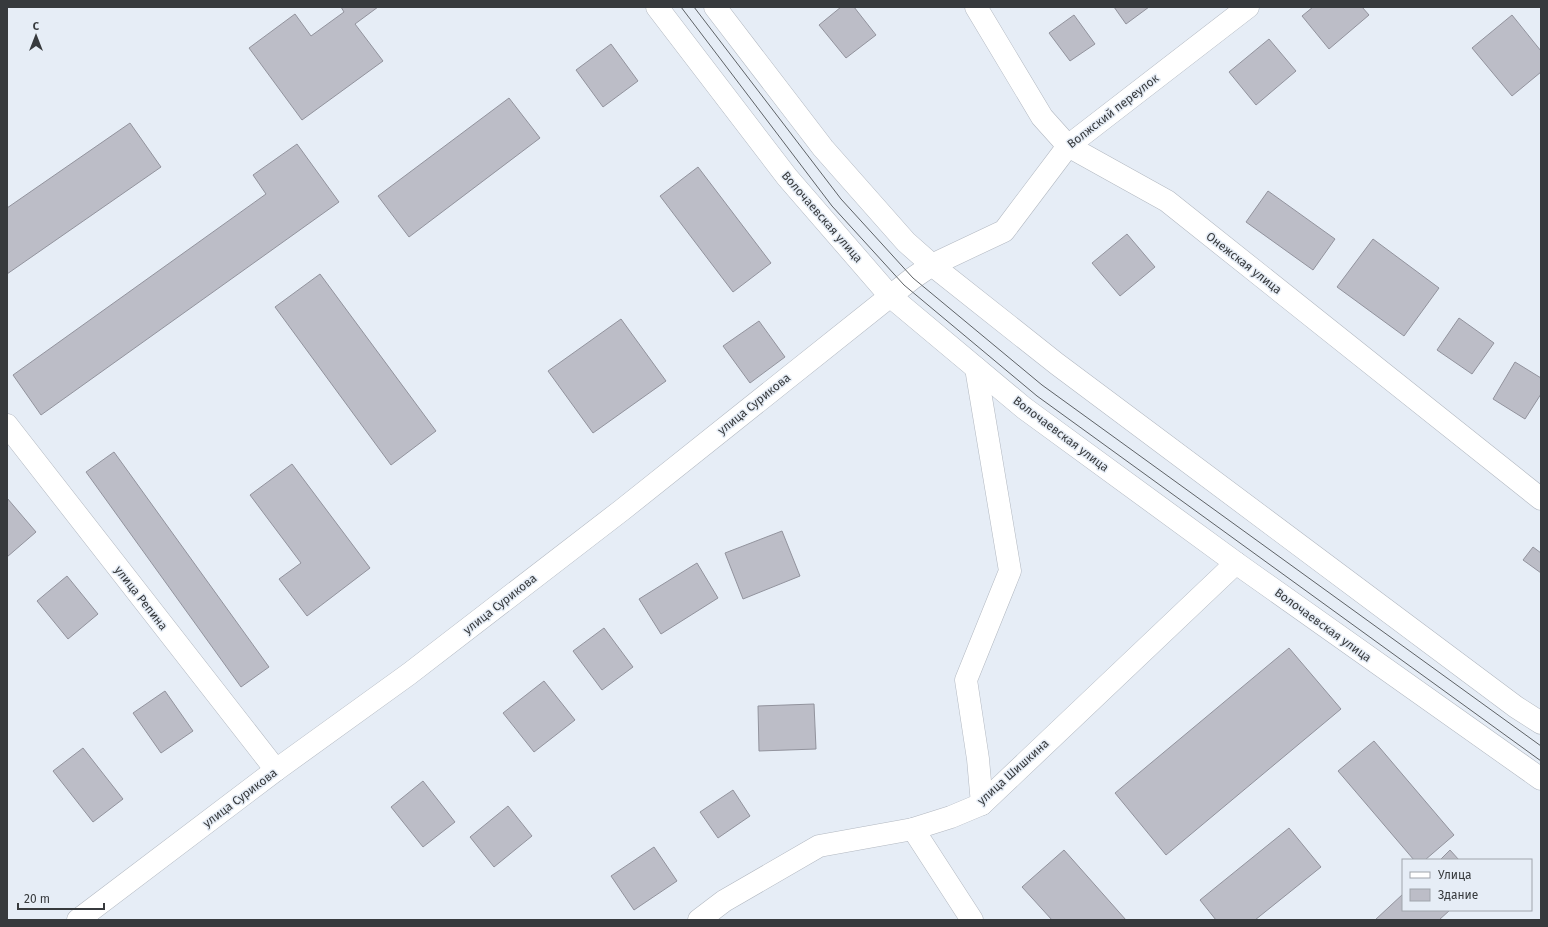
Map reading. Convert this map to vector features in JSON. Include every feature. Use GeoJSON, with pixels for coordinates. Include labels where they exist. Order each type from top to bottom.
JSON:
{"type":"FeatureCollection","features":[{"type":"Feature","properties":{"kind":"street","name":"Волочаевская улица"},"geometry":{"type":"LineString","coordinates":[[657,7],[787,177],[890,296],[1024,408],[1236,564],[1541,779]]}},
{"type":"Feature","properties":{"kind":"street"},"geometry":{"type":"LineString","coordinates":[[715,7],[823,148],[906,242],[932,265],[1070,373],[1516,707],[1541,723]]}},
{"type":"Feature","properties":{"kind":"street","name":"Онежская улица"},"geometry":{"type":"LineString","coordinates":[[976,7],[1042,117],[1068,146],[1167,201],[1541,499]]}},
{"type":"Feature","properties":{"kind":"street","name":"Волжский переулок"},"geometry":{"type":"LineString","coordinates":[[913,278],[932,265],[1004,231],[1068,146],[1248,7]]}},
{"type":"Feature","properties":{"kind":"street","name":"улица Сурикова"},"geometry":{"type":"LineString","coordinates":[[78,920],[276,770],[440,650],[622,510],[913,278]]}},
{"type":"Feature","properties":{"kind":"street"},"geometry":{"type":"LineString","coordinates":[[976,368],[1010,571],[966,680],[978,759],[982,804]]}},
{"type":"Feature","properties":{"kind":"street","name":"улица Репина"},"geometry":{"type":"LineString","coordinates":[[7,425],[276,770]]}},
{"type":"Feature","properties":{"kind":"street","name":"улица Шишкина"},"geometry":{"type":"LineString","coordinates":[[699,920],[724,901],[819,846],[913,829],[951,817],[982,804],[1236,564]]}},
{"type":"Feature","properties":{"kind":"street"},"geometry":{"type":"LineString","coordinates":[[913,829],[972,920]]}},
{"type":"Feature","properties":{"kind":"building"},"geometry":{"type":"Polygon","coordinates":[[[341,7],[378,7],[355,24],[383,61],[302,120],[249,48],[295,14],[311,36],[344,12],[341,7]]]}},
{"type":"Feature","properties":{"kind":"building"},"geometry":{"type":"Polygon","coordinates":[[[841,7],[854,7],[876,35],[846,58],[819,25],[841,7]]]}},
{"type":"Feature","properties":{"kind":"building"},"geometry":{"type":"Polygon","coordinates":[[[1114,7],[1149,7],[1126,24],[1114,7]]]}},
{"type":"Feature","properties":{"kind":"building"},"geometry":{"type":"Polygon","coordinates":[[[1313,7],[1362,7],[1369,15],[1329,49],[1302,16],[1313,7]]]}},
{"type":"Feature","properties":{"kind":"building"},"geometry":{"type":"Polygon","coordinates":[[[1074,15],[1095,44],[1070,61],[1049,33],[1074,15]]]}},
{"type":"Feature","properties":{"kind":"building"},"geometry":{"type":"Polygon","coordinates":[[[1512,15],[1541,51],[1541,72],[1512,96],[1472,48],[1512,15]]]}},
{"type":"Feature","properties":{"kind":"building"},"geometry":{"type":"Polygon","coordinates":[[[1269,39],[1296,71],[1256,105],[1229,72],[1269,39]]]}},
{"type":"Feature","properties":{"kind":"building"},"geometry":{"type":"Polygon","coordinates":[[[611,44],[638,81],[603,107],[576,70],[611,44]]]}},
{"type":"Feature","properties":{"kind":"building"},"geometry":{"type":"Polygon","coordinates":[[[509,98],[540,138],[409,237],[378,196],[509,98]]]}},
{"type":"Feature","properties":{"kind":"building"},"geometry":{"type":"Polygon","coordinates":[[[130,123],[161,167],[7,274],[7,208],[130,123]]]}},
{"type":"Feature","properties":{"kind":"building"},"geometry":{"type":"Polygon","coordinates":[[[297,144],[339,202],[41,415],[13,375],[266,194],[253,175],[297,144]]]}},
{"type":"Feature","properties":{"kind":"building"},"geometry":{"type":"Polygon","coordinates":[[[698,167],[771,263],[733,292],[660,196],[698,167]]]}},
{"type":"Feature","properties":{"kind":"building"},"geometry":{"type":"Polygon","coordinates":[[[1268,191],[1335,239],[1313,270],[1246,222],[1268,191]]]}},
{"type":"Feature","properties":{"kind":"building"},"geometry":{"type":"Polygon","coordinates":[[[1127,234],[1155,267],[1120,296],[1092,263],[1127,234]]]}},
{"type":"Feature","properties":{"kind":"building"},"geometry":{"type":"Polygon","coordinates":[[[1373,239],[1439,288],[1404,336],[1337,287],[1373,239]]]}},
{"type":"Feature","properties":{"kind":"building"},"geometry":{"type":"Polygon","coordinates":[[[320,274],[436,431],[391,465],[275,307],[320,274]]]}},
{"type":"Feature","properties":{"kind":"building"},"geometry":{"type":"Polygon","coordinates":[[[1459,318],[1494,343],[1472,374],[1437,350],[1459,318]]]}},
{"type":"Feature","properties":{"kind":"building"},"geometry":{"type":"Polygon","coordinates":[[[621,319],[666,381],[593,433],[548,371],[621,319]]]}},
{"type":"Feature","properties":{"kind":"building"},"geometry":{"type":"Polygon","coordinates":[[[759,321],[785,357],[750,383],[723,346],[759,321]]]}},
{"type":"Feature","properties":{"kind":"building"},"geometry":{"type":"Polygon","coordinates":[[[1515,362],[1541,378],[1541,394],[1525,419],[1493,399],[1515,362]]]}},
{"type":"Feature","properties":{"kind":"building"},"geometry":{"type":"Polygon","coordinates":[[[114,452],[269,667],[241,687],[86,472],[114,452]]]}},
{"type":"Feature","properties":{"kind":"building"},"geometry":{"type":"Polygon","coordinates":[[[292,464],[370,568],[307,616],[279,579],[301,563],[250,495],[292,464]]]}},
{"type":"Feature","properties":{"kind":"building"},"geometry":{"type":"Polygon","coordinates":[[[7,498],[36,532],[7,557],[7,498]]]}},
{"type":"Feature","properties":{"kind":"building"},"geometry":{"type":"Polygon","coordinates":[[[782,531],[800,576],[743,599],[725,553],[782,531]]]}},
{"type":"Feature","properties":{"kind":"building"},"geometry":{"type":"Polygon","coordinates":[[[1533,547],[1541,553],[1541,573],[1523,560],[1533,547]]]}},
{"type":"Feature","properties":{"kind":"building"},"geometry":{"type":"Polygon","coordinates":[[[697,563],[718,598],[661,634],[639,599],[697,563]]]}},
{"type":"Feature","properties":{"kind":"building"},"geometry":{"type":"Polygon","coordinates":[[[67,576],[98,614],[68,639],[37,601],[67,576]]]}},
{"type":"Feature","properties":{"kind":"building"},"geometry":{"type":"Polygon","coordinates":[[[604,628],[633,667],[602,690],[573,651],[604,628]]]}},
{"type":"Feature","properties":{"kind":"building"},"geometry":{"type":"Polygon","coordinates":[[[1289,648],[1341,709],[1166,855],[1115,793],[1289,648]]]}},
{"type":"Feature","properties":{"kind":"building"},"geometry":{"type":"Polygon","coordinates":[[[544,681],[575,720],[534,752],[503,713],[544,681]]]}},
{"type":"Feature","properties":{"kind":"building"},"geometry":{"type":"Polygon","coordinates":[[[165,691],[193,731],[161,753],[133,713],[165,691]]]}},
{"type":"Feature","properties":{"kind":"building"},"geometry":{"type":"Polygon","coordinates":[[[814,704],[816,749],[759,751],[758,706],[814,704]]]}},
{"type":"Feature","properties":{"kind":"building"},"geometry":{"type":"Polygon","coordinates":[[[1374,741],[1454,835],[1426,859],[1413,859],[1338,771],[1374,741]]]}},
{"type":"Feature","properties":{"kind":"building"},"geometry":{"type":"Polygon","coordinates":[[[83,748],[123,799],[93,822],[53,771],[83,748]]]}},
{"type":"Feature","properties":{"kind":"building"},"geometry":{"type":"Polygon","coordinates":[[[423,781],[455,822],[423,847],[391,807],[423,781]]]}},
{"type":"Feature","properties":{"kind":"building"},"geometry":{"type":"Polygon","coordinates":[[[733,790],[750,816],[718,838],[700,812],[733,790]]]}},
{"type":"Feature","properties":{"kind":"building"},"geometry":{"type":"Polygon","coordinates":[[[508,806],[532,836],[494,867],[470,837],[508,806]]]}},
{"type":"Feature","properties":{"kind":"building"},"geometry":{"type":"Polygon","coordinates":[[[1289,828],[1321,867],[1255,920],[1216,920],[1200,900],[1289,828]]]}},
{"type":"Feature","properties":{"kind":"building"},"geometry":{"type":"Polygon","coordinates":[[[654,847],[677,881],[634,910],[611,876],[654,847]]]}},
{"type":"Feature","properties":{"kind":"building"},"geometry":{"type":"Polygon","coordinates":[[[1064,850],[1126,920],[1052,920],[1022,887],[1064,850]]]}},
{"type":"Feature","properties":{"kind":"building"},"geometry":{"type":"Polygon","coordinates":[[[1450,850],[1458,859],[1441,859],[1450,850]]]}},
{"type":"Feature","properties":{"kind":"building"},"geometry":{"type":"Polygon","coordinates":[[[1402,895],[1402,911],[1449,911],[1439,920],[1375,920],[1402,895]]]}},
{"type":"Feature","properties":{"kind":"tram line"},"geometry":{"type":"LineString","coordinates":[[681,7],[832,206],[904,285],[1037,396],[1541,761]]}},
{"type":"Feature","properties":{"kind":"tram line"},"geometry":{"type":"LineString","coordinates":[[694,7],[841,199],[913,278],[1042,385],[1541,746]]}}]}
